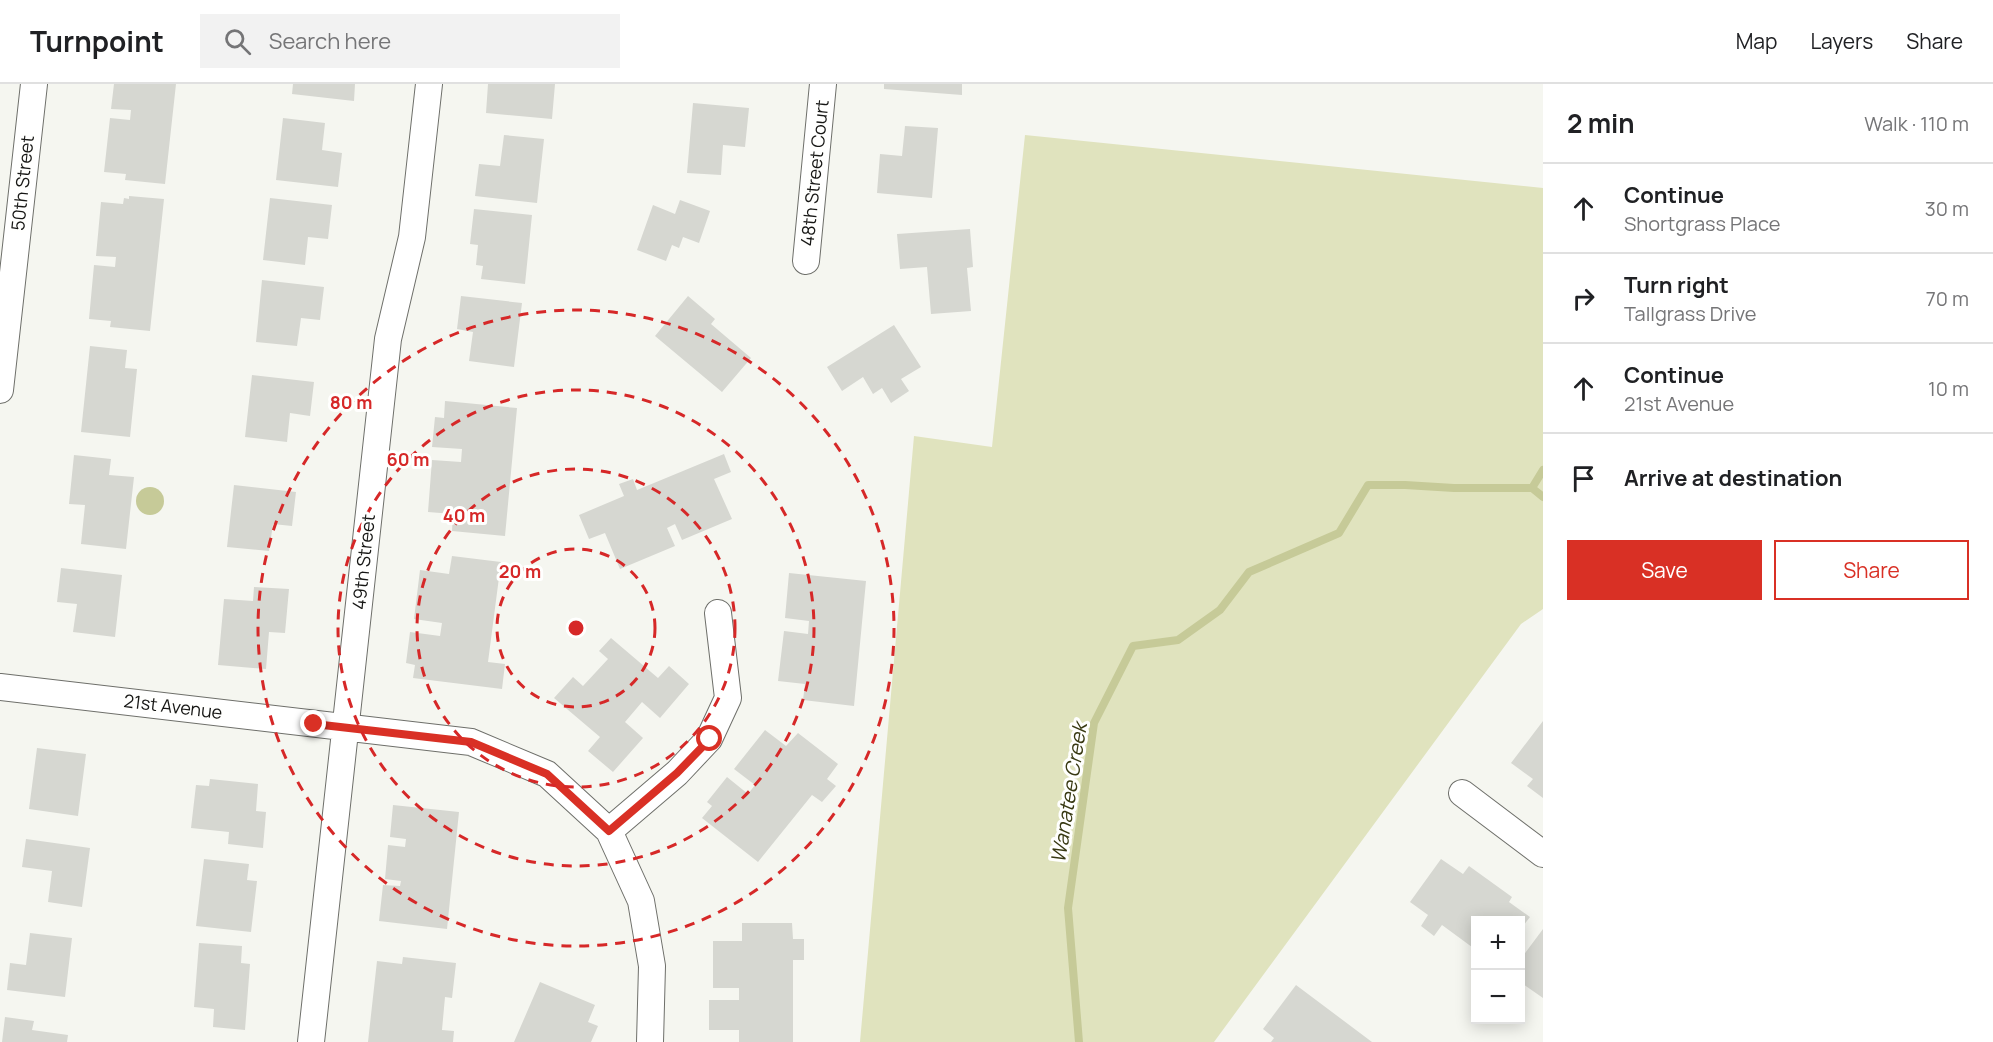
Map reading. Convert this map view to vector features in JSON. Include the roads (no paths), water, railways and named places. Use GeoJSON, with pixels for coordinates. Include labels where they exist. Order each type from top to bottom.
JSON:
{"type":"FeatureCollection","features":[{"type":"Feature","properties":{"kind":"street","name":"50th Street"},"geometry":{"type":"LineString","coordinates":[[0,390],[4,320],[34,84]]}},
{"type":"Feature","properties":{"kind":"street","name":"49th Street"},"geometry":{"type":"LineString","coordinates":[[311,1042],[388,339],[412,237],[429,84]]}},
{"type":"Feature","properties":{"kind":"street","name":"48th Street Court"},"geometry":{"type":"LineString","coordinates":[[806,261],[823,84]]}},
{"type":"Feature","properties":{"kind":"street"},"geometry":{"type":"LineString","coordinates":[[650,1042],[652,966],[641,900],[609,831],[677,773],[710,739],[728,698],[718,613]]}},
{"type":"Feature","properties":{"kind":"street","name":"21st Avenue"},"geometry":{"type":"LineString","coordinates":[[0,687],[471,742],[547,774],[609,831]]}},
{"type":"Feature","properties":{"kind":"street"},"geometry":{"type":"LineString","coordinates":[[1462,793],[1543,854]]}},
{"type":"Feature","properties":{"kind":"waterway","name":"Wanatee Creek"},"geometry":{"type":"LineString","coordinates":[[1079,1042],[1068,908],[1094,723],[1133,646],[1178,640],[1220,610],[1249,572],[1339,533],[1368,485],[1532,488],[1543,470]]}},
{"type":"Feature","properties":{"kind":"waterway"},"geometry":{"type":"LineString","coordinates":[[1532,488],[1543,497]]}}]}
